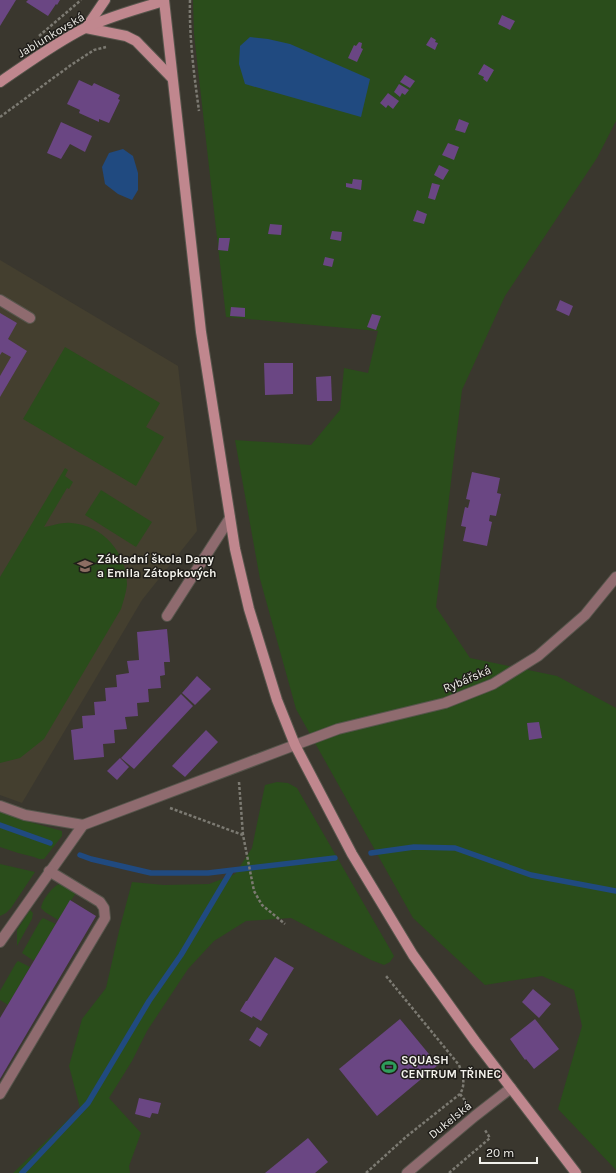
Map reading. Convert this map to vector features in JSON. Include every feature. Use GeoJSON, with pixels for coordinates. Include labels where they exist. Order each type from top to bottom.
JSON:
{"type":"FeatureCollection","features":[{"type":"Feature","properties":{"kind":"main road"},"geometry":{"type":"LineString","coordinates":[[105,0],[86,28],[126,36],[136,41],[172,78]]}},
{"type":"Feature","properties":{"kind":"main road"},"geometry":{"type":"LineString","coordinates":[[164,1],[201,332],[235,549],[249,609],[277,700],[295,745],[352,854],[413,955],[444,999],[576,1173]]}},
{"type":"Feature","properties":{"kind":"main road","name":"Jablunkovská"},"geometry":{"type":"LineString","coordinates":[[0,82],[46,50],[86,28],[114,16],[164,1]]}},
{"type":"Feature","properties":{"kind":"street"},"geometry":{"type":"LineString","coordinates":[[0,300],[30,318]]}},
{"type":"Feature","properties":{"kind":"street"},"geometry":{"type":"LineString","coordinates":[[167,616],[230,518]]}},
{"type":"Feature","properties":{"kind":"street","name":"Rybářská"},"geometry":{"type":"LineString","coordinates":[[83,825],[338,729],[445,703],[493,684],[538,656],[585,614],[616,577]]}},
{"type":"Feature","properties":{"kind":"street"},"geometry":{"type":"LineString","coordinates":[[0,806],[25,815],[83,825],[0,942]]}},
{"type":"Feature","properties":{"kind":"street"},"geometry":{"type":"LineString","coordinates":[[0,1094],[105,918],[104,908],[100,902],[49,871]]}},
{"type":"Feature","properties":{"kind":"street","name":"Dukelská"},"geometry":{"type":"LineString","coordinates":[[406,1173],[511,1088]]}},
{"type":"Feature","properties":{"kind":"path"},"geometry":{"type":"LineString","coordinates":[[38,37],[81,0]]}},
{"type":"Feature","properties":{"kind":"path"},"geometry":{"type":"LineString","coordinates":[[190,0],[191,45],[199,111]]}},
{"type":"Feature","properties":{"kind":"path"},"geometry":{"type":"LineString","coordinates":[[0,116],[76,61],[94,50],[107,47],[112,48]]}},
{"type":"Feature","properties":{"kind":"path"},"geometry":{"type":"LineString","coordinates":[[237,767],[244,835],[254,891],[262,905],[285,924]]}},
{"type":"Feature","properties":{"kind":"path"},"geometry":{"type":"LineString","coordinates":[[148,800],[244,835]]}},
{"type":"Feature","properties":{"kind":"path"},"geometry":{"type":"LineString","coordinates":[[366,1173],[407,1136],[460,1094],[464,1088],[464,1077],[459,1065],[386,976]]}},
{"type":"Feature","properties":{"kind":"path"},"geometry":{"type":"LineString","coordinates":[[460,1094],[467,1103]]}},
{"type":"Feature","properties":{"kind":"path"},"geometry":{"type":"LineString","coordinates":[[449,1173],[490,1138],[485,1130]]}},
{"type":"Feature","properties":{"kind":"shaded area","name":"Základní škola Dany a Emila Zátopkových"},"geometry":{"type":"Polygon","coordinates":[[[0,260],[178,366],[197,531],[142,600],[22,803],[0,795],[0,260]]]}},
{"type":"Feature","properties":{"kind":"green space"},"geometry":{"type":"Polygon","coordinates":[[[193,0],[616,0],[616,121],[597,158],[505,296],[462,390],[436,607],[470,658],[557,676],[616,708],[616,1170],[558,1109],[582,1026],[574,990],[542,976],[485,985],[413,918],[296,709],[260,579],[235,440],[311,445],[340,410],[344,368],[368,373],[378,331],[226,317],[194,34],[193,0]]]}},
{"type":"Feature","properties":{"kind":"green space"},"geometry":{"type":"Polygon","coordinates":[[[65,347],[160,403],[146,427],[164,437],[136,486],[23,419],[65,347]]]}},
{"type":"Feature","properties":{"kind":"green space"},"geometry":{"type":"Polygon","coordinates":[[[65,468],[68,470],[65,476],[73,482],[69,489],[67,488],[44,527],[71,523],[83,525],[103,535],[118,552],[123,562],[126,573],[126,591],[121,609],[44,739],[20,758],[0,763],[0,577],[65,468]]]}},
{"type":"Feature","properties":{"kind":"green space"},"geometry":{"type":"Polygon","coordinates":[[[101,490],[152,522],[136,547],[85,515],[101,490]]]}},
{"type":"Feature","properties":{"kind":"green space"},"geometry":{"type":"Polygon","coordinates":[[[277,782],[288,783],[297,788],[394,956],[390,962],[384,965],[371,960],[291,918],[246,921],[214,941],[188,969],[147,1031],[132,1061],[109,1098],[141,1133],[129,1166],[130,1173],[13,1173],[80,1108],[69,1066],[82,1019],[106,988],[132,882],[164,885],[209,884],[235,874],[252,848],[265,785],[277,782]]]}},
{"type":"Feature","properties":{"kind":"green space"},"geometry":{"type":"Polygon","coordinates":[[[0,809],[30,822],[62,831],[62,836],[44,859],[39,859],[0,847],[0,809]]]}},
{"type":"Feature","properties":{"kind":"green space"},"geometry":{"type":"Polygon","coordinates":[[[0,864],[35,872],[11,908],[0,916],[0,864]]]}},
{"type":"Feature","properties":{"kind":"green space"},"geometry":{"type":"Polygon","coordinates":[[[59,884],[76,893],[58,920],[41,908],[43,901],[48,894],[59,884]]]}},
{"type":"Feature","properties":{"kind":"green space"},"geometry":{"type":"Polygon","coordinates":[[[30,910],[33,913],[32,919],[17,946],[17,930],[30,910]]]}},
{"type":"Feature","properties":{"kind":"green space"},"geometry":{"type":"Polygon","coordinates":[[[43,918],[56,924],[34,961],[22,953],[43,918]]]}},
{"type":"Feature","properties":{"kind":"green space"},"geometry":{"type":"Polygon","coordinates":[[[18,961],[30,967],[8,1005],[0,1000],[0,991],[18,961]]]}},
{"type":"Feature","properties":{"kind":"water"},"geometry":{"type":"Polygon","coordinates":[[[250,37],[290,44],[370,79],[361,117],[245,84],[239,64],[240,46],[250,37]]]}},
{"type":"Feature","properties":{"kind":"water"},"geometry":{"type":"Polygon","coordinates":[[[123,149],[133,156],[138,173],[138,190],[132,200],[118,194],[105,184],[102,167],[109,153],[123,149]]]}},
{"type":"Feature","properties":{"kind":"building"},"geometry":{"type":"Polygon","coordinates":[[[0,0],[16,0],[0,26],[0,0]]]}},
{"type":"Feature","properties":{"kind":"building"},"geometry":{"type":"Polygon","coordinates":[[[28,0],[60,0],[48,16],[26,2],[28,0]]]}},
{"type":"Feature","properties":{"kind":"building"},"geometry":{"type":"Polygon","coordinates":[[[502,15],[515,21],[510,30],[498,24],[502,15]]]}},
{"type":"Feature","properties":{"kind":"building"},"geometry":{"type":"Polygon","coordinates":[[[431,37],[438,43],[435,50],[426,45],[431,37]]]}},
{"type":"Feature","properties":{"kind":"building"},"geometry":{"type":"Polygon","coordinates":[[[359,42],[362,43],[361,48],[363,49],[357,62],[348,58],[354,45],[356,46],[359,42]]]}},
{"type":"Feature","properties":{"kind":"building"},"geometry":{"type":"Polygon","coordinates":[[[484,64],[494,70],[487,82],[483,79],[484,77],[478,74],[484,64]]]}},
{"type":"Feature","properties":{"kind":"building"},"geometry":{"type":"Polygon","coordinates":[[[405,75],[415,81],[410,88],[400,82],[405,75]]]}},
{"type":"Feature","properties":{"kind":"building"},"geometry":{"type":"Polygon","coordinates":[[[79,80],[92,86],[94,83],[120,95],[118,99],[120,100],[109,123],[99,119],[99,122],[79,113],[80,110],[67,104],[79,80]]]}},
{"type":"Feature","properties":{"kind":"building"},"geometry":{"type":"Polygon","coordinates":[[[399,84],[409,90],[405,95],[402,93],[400,97],[394,92],[399,84]]]}},
{"type":"Feature","properties":{"kind":"building"},"geometry":{"type":"Polygon","coordinates":[[[388,93],[399,101],[393,109],[388,105],[386,108],[380,103],[388,93]]]}},
{"type":"Feature","properties":{"kind":"building"},"geometry":{"type":"Polygon","coordinates":[[[459,119],[469,123],[465,133],[455,130],[459,119]]]}},
{"type":"Feature","properties":{"kind":"building"},"geometry":{"type":"Polygon","coordinates":[[[61,122],[92,136],[85,152],[70,144],[61,159],[47,153],[61,122]]]}},
{"type":"Feature","properties":{"kind":"building"},"geometry":{"type":"Polygon","coordinates":[[[448,143],[459,147],[454,160],[442,155],[448,143]]]}},
{"type":"Feature","properties":{"kind":"building"},"geometry":{"type":"Polygon","coordinates":[[[439,165],[449,170],[443,180],[434,175],[439,165]]]}},
{"type":"Feature","properties":{"kind":"building"},"geometry":{"type":"Polygon","coordinates":[[[353,179],[362,180],[361,190],[346,187],[346,183],[352,184],[353,179]]]}},
{"type":"Feature","properties":{"kind":"building"},"geometry":{"type":"Polygon","coordinates":[[[432,183],[440,185],[435,200],[428,198],[432,183]]]}},
{"type":"Feature","properties":{"kind":"building"},"geometry":{"type":"Polygon","coordinates":[[[417,210],[427,214],[424,224],[413,221],[417,210]]]}},
{"type":"Feature","properties":{"kind":"building"},"geometry":{"type":"Polygon","coordinates":[[[270,224],[282,225],[281,235],[268,234],[270,224]]]}},
{"type":"Feature","properties":{"kind":"building"},"geometry":{"type":"Polygon","coordinates":[[[332,231],[342,232],[341,241],[330,239],[332,231]]]}},
{"type":"Feature","properties":{"kind":"building"},"geometry":{"type":"Polygon","coordinates":[[[219,238],[230,238],[228,251],[218,250],[219,238]]]}},
{"type":"Feature","properties":{"kind":"building"},"geometry":{"type":"Polygon","coordinates":[[[325,257],[334,259],[332,267],[323,265],[325,257]]]}},
{"type":"Feature","properties":{"kind":"building"},"geometry":{"type":"Polygon","coordinates":[[[560,300],[573,306],[569,316],[556,310],[560,300]]]}},
{"type":"Feature","properties":{"kind":"building"},"geometry":{"type":"Polygon","coordinates":[[[231,307],[245,308],[245,317],[230,316],[231,307]]]}},
{"type":"Feature","properties":{"kind":"building"},"geometry":{"type":"Polygon","coordinates":[[[0,313],[17,323],[8,339],[27,351],[0,397],[0,376],[11,357],[2,352],[0,355],[0,313]]]}},
{"type":"Feature","properties":{"kind":"building"},"geometry":{"type":"Polygon","coordinates":[[[372,314],[381,316],[376,330],[367,327],[372,314]]]}},
{"type":"Feature","properties":{"kind":"building"},"geometry":{"type":"Polygon","coordinates":[[[264,363],[293,363],[293,394],[265,395],[264,363]]]}},
{"type":"Feature","properties":{"kind":"building"},"geometry":{"type":"Polygon","coordinates":[[[331,376],[332,401],[317,401],[316,377],[331,376]]]}},
{"type":"Feature","properties":{"kind":"building"},"geometry":{"type":"Polygon","coordinates":[[[472,472],[500,478],[497,493],[501,494],[496,516],[490,515],[489,521],[492,522],[487,546],[463,541],[466,527],[461,526],[465,507],[468,508],[470,500],[466,499],[472,472]]]}},
{"type":"Feature","properties":{"kind":"building"},"geometry":{"type":"Polygon","coordinates":[[[167,629],[170,662],[164,662],[165,675],[160,676],[161,688],[148,689],[149,702],[137,703],[138,716],[125,717],[127,729],[114,730],[115,743],[103,744],[104,757],[74,760],[71,730],[83,728],[82,716],[95,715],[94,702],[106,701],[105,688],[117,687],[116,675],[129,673],[127,661],[139,660],[137,632],[167,629]]]}},
{"type":"Feature","properties":{"kind":"building"},"geometry":{"type":"Polygon","coordinates":[[[197,676],[211,689],[195,705],[182,693],[197,676]]]}},
{"type":"Feature","properties":{"kind":"building"},"geometry":{"type":"Polygon","coordinates":[[[181,694],[193,706],[134,769],[121,758],[181,694]]]}},
{"type":"Feature","properties":{"kind":"building"},"geometry":{"type":"Polygon","coordinates":[[[539,722],[542,738],[529,740],[527,723],[539,722]]]}},
{"type":"Feature","properties":{"kind":"building"},"geometry":{"type":"Polygon","coordinates":[[[206,730],[218,742],[185,777],[172,766],[206,730]]]}},
{"type":"Feature","properties":{"kind":"building"},"geometry":{"type":"Polygon","coordinates":[[[120,758],[129,767],[117,780],[107,771],[120,758]]]}},
{"type":"Feature","properties":{"kind":"building"},"geometry":{"type":"Polygon","coordinates":[[[70,900],[96,916],[0,1079],[0,1018],[70,900]]]}},
{"type":"Feature","properties":{"kind":"building"},"geometry":{"type":"Polygon","coordinates":[[[275,957],[294,968],[261,1021],[240,1011],[275,957]]]}},
{"type":"Feature","properties":{"kind":"building"},"geometry":{"type":"Polygon","coordinates":[[[533,989],[551,1004],[539,1018],[522,1002],[533,989]]]}},
{"type":"Feature","properties":{"kind":"building","name":"SQUASH CENTRUM TŘINEC"},"geometry":{"type":"Polygon","coordinates":[[[400,1019],[438,1065],[377,1116],[339,1069],[400,1019]]]}},
{"type":"Feature","properties":{"kind":"building"},"geometry":{"type":"Polygon","coordinates":[[[535,1019],[559,1049],[534,1069],[526,1059],[525,1060],[510,1039],[535,1019]]]}},
{"type":"Feature","properties":{"kind":"building"},"geometry":{"type":"Polygon","coordinates":[[[257,1027],[268,1034],[260,1047],[249,1040],[257,1027]]]}},
{"type":"Feature","properties":{"kind":"building"},"geometry":{"type":"Polygon","coordinates":[[[139,1098],[161,1103],[158,1114],[152,1113],[150,1118],[135,1114],[139,1098]]]}},
{"type":"Feature","properties":{"kind":"building"},"geometry":{"type":"Polygon","coordinates":[[[308,1138],[328,1162],[315,1173],[265,1173],[308,1138]]]}},
{"type":"Feature","properties":{"kind":"waterway"},"geometry":{"type":"LineString","coordinates":[[0,825],[50,843]]}},
{"type":"Feature","properties":{"kind":"waterway"},"geometry":{"type":"LineString","coordinates":[[371,853],[414,847],[455,848],[531,875],[616,891]]}},
{"type":"Feature","properties":{"kind":"waterway"},"geometry":{"type":"LineString","coordinates":[[80,855],[151,873],[208,873],[335,858]]}},
{"type":"Feature","properties":{"kind":"waterway"},"geometry":{"type":"LineString","coordinates":[[22,1173],[88,1103],[149,1001],[181,955],[231,871]]}},
{"type":"Feature","properties":{"kind":"place","name":"Základní škola Dany a Emila Zátopkových"},"geometry":{"type":"Point","coordinates":[85,566]}},
{"type":"Feature","properties":{"kind":"place","name":"SQUASH CENTRUM TŘINEC"},"geometry":{"type":"Point","coordinates":[389,1067]}}]}
